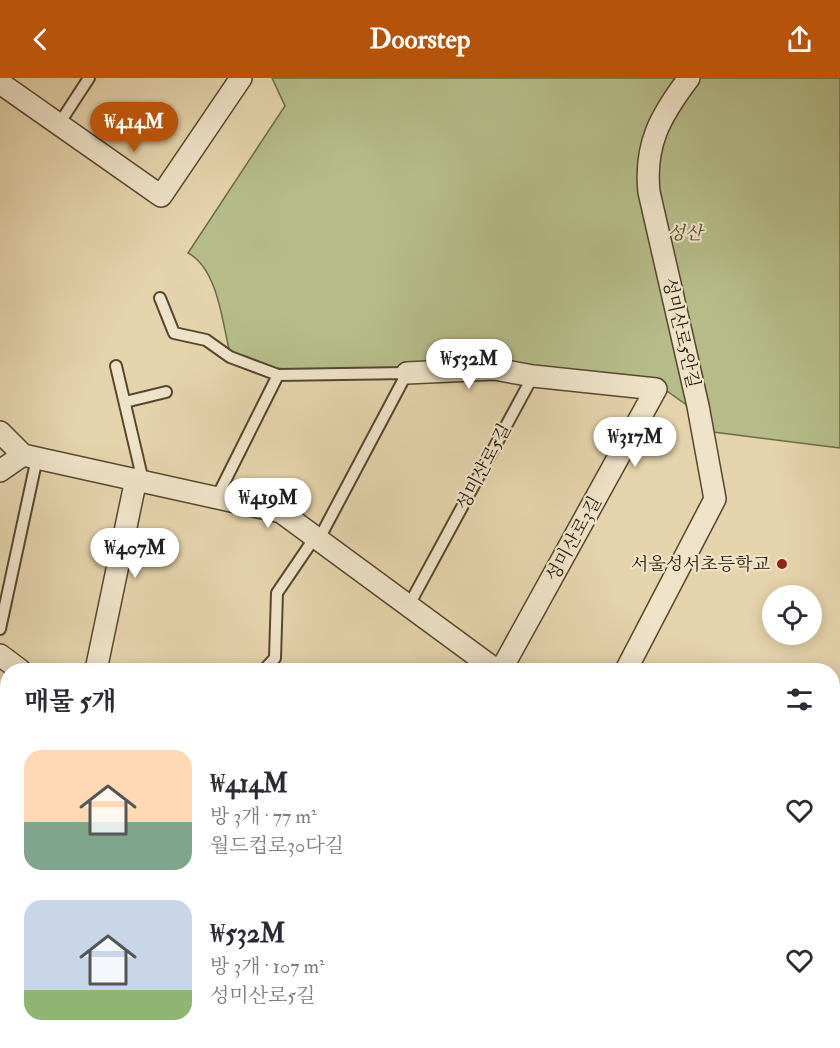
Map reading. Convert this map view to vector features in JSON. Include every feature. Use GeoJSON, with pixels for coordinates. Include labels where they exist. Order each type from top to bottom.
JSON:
{"type":"FeatureCollection","features":[{"type":"Feature","properties":{"kind":"street"},"geometry":{"type":"LineString","coordinates":[[0,83],[161,196],[241,78]]}},
{"type":"Feature","properties":{"kind":"street","name":"성미산로5안길"},"geometry":{"type":"LineString","coordinates":[[630,663],[715,499],[698,406],[649,192],[646,168],[657,128],[685,84]]}},
{"type":"Feature","properties":{"kind":"street"},"geometry":{"type":"LineString","coordinates":[[407,373],[494,369],[533,376]]}},
{"type":"Feature","properties":{"kind":"street","name":"성미산로3길"},"geometry":{"type":"LineString","coordinates":[[505,663],[656,389],[533,376]]}},
{"type":"Feature","properties":{"kind":"street"},"geometry":{"type":"LineString","coordinates":[[0,432],[30,456],[281,512],[487,663]]}},
{"type":"Feature","properties":{"kind":"street"},"geometry":{"type":"LineString","coordinates":[[0,471],[30,456]]}},
{"type":"Feature","properties":{"kind":"street"},"geometry":{"type":"LineString","coordinates":[[98,663],[140,480]]}},
{"type":"Feature","properties":{"kind":"lane"},"geometry":{"type":"LineString","coordinates":[[59,124],[89,78]]}},
{"type":"Feature","properties":{"kind":"lane"},"geometry":{"type":"LineString","coordinates":[[160,298],[174,333],[206,340],[230,357],[253,368],[278,375],[407,373],[319,539],[312,543],[277,593],[275,658],[270,663]]}},
{"type":"Feature","properties":{"kind":"lane"},"geometry":{"type":"LineString","coordinates":[[116,366],[140,480]]}},
{"type":"Feature","properties":{"kind":"lane"},"geometry":{"type":"LineString","coordinates":[[217,497],[278,375]]}},
{"type":"Feature","properties":{"kind":"lane","name":"성미산로5길"},"geometry":{"type":"LineString","coordinates":[[409,605],[533,376]]}},
{"type":"Feature","properties":{"kind":"lane"},"geometry":{"type":"LineString","coordinates":[[125,402],[166,392]]}},
{"type":"Feature","properties":{"kind":"lane"},"geometry":{"type":"LineString","coordinates":[[0,629],[30,456]]}},
{"type":"Feature","properties":{"kind":"green space","name":"성산"},"geometry":{"type":"Polygon","coordinates":[[[272,78],[840,78],[840,448],[713,432],[688,406],[664,389],[423,368],[301,371],[253,362],[230,353],[212,283],[198,261],[188,253],[285,106],[272,78]]]}},
{"type":"Feature","properties":{"kind":"place","name":"서울성서초등학교"},"geometry":{"type":"Point","coordinates":[782,564]}}]}
